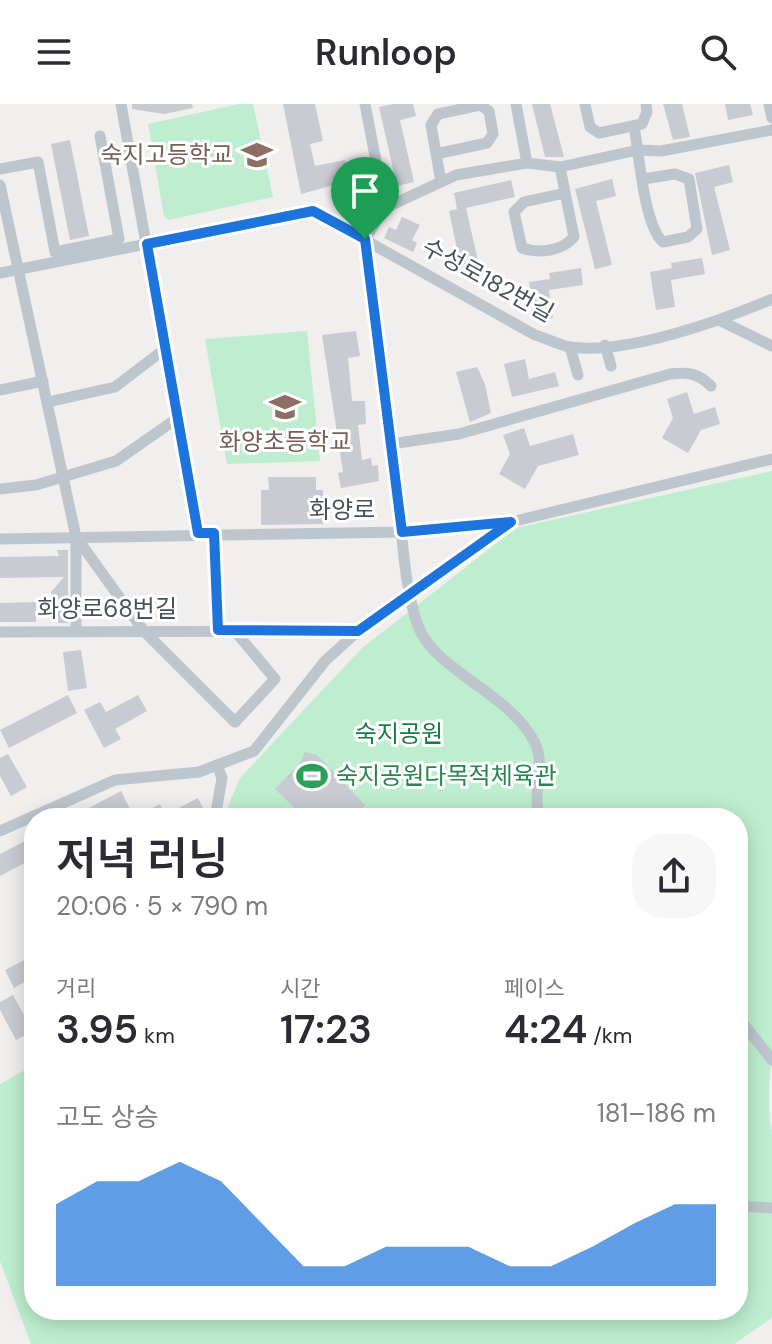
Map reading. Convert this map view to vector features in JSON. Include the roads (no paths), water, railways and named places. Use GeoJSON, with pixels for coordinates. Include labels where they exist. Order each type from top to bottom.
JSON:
{"type":"FeatureCollection","features":[{"type":"Feature","properties":{"kind":"street"},"geometry":{"type":"LineString","coordinates":[[121,104],[198,533]]}},
{"type":"Feature","properties":{"kind":"street"},"geometry":{"type":"LineString","coordinates":[[365,104],[385,208]]}},
{"type":"Feature","properties":{"kind":"street"},"geometry":{"type":"LineString","coordinates":[[516,104],[527,163]]}},
{"type":"Feature","properties":{"kind":"street"},"geometry":{"type":"LineString","coordinates":[[585,104],[590,127],[599,133],[642,124],[647,112],[646,104]]}},
{"type":"Feature","properties":{"kind":"street"},"geometry":{"type":"LineString","coordinates":[[769,104],[772,118]]}},
{"type":"Feature","properties":{"kind":"street"},"geometry":{"type":"LineString","coordinates":[[436,154],[487,143],[493,134],[489,111],[480,105],[438,114],[431,125],[436,154],[441,182]]}},
{"type":"Feature","properties":{"kind":"street"},"geometry":{"type":"LineString","coordinates":[[634,126],[643,179],[654,234],[663,242],[688,237],[697,229],[689,179],[675,174],[643,179]]}},
{"type":"Feature","properties":{"kind":"street"},"geometry":{"type":"LineString","coordinates":[[539,808],[536,787],[540,754],[533,740],[519,719],[496,696],[434,649],[419,628],[402,532],[365,239],[385,208],[456,175],[527,163],[560,167],[638,150],[661,151],[772,130]]}},
{"type":"Feature","properties":{"kind":"street"},"geometry":{"type":"LineString","coordinates":[[0,169],[38,162],[55,252],[119,239],[100,136]]}},
{"type":"Feature","properties":{"kind":"street"},"geometry":{"type":"LineString","coordinates":[[560,167],[574,237],[567,245],[534,252],[522,248],[514,212],[524,202],[565,193]]}},
{"type":"Feature","properties":{"kind":"street"},"geometry":{"type":"LineString","coordinates":[[0,185],[76,537],[76,630]]}},
{"type":"Feature","properties":{"kind":"street","name":"수성로182번길"},"geometry":{"type":"LineString","coordinates":[[0,273],[313,211],[535,335],[570,347],[605,345],[721,321],[772,299]]}},
{"type":"Feature","properties":{"kind":"street"},"geometry":{"type":"LineString","coordinates":[[721,321],[772,346]]}},
{"type":"Feature","properties":{"kind":"street"},"geometry":{"type":"LineString","coordinates":[[605,345],[611,366]]}},
{"type":"Feature","properties":{"kind":"street"},"geometry":{"type":"LineString","coordinates":[[570,347],[578,375]]}},
{"type":"Feature","properties":{"kind":"street"},"geometry":{"type":"LineString","coordinates":[[48,402],[115,387],[166,348]]}},
{"type":"Feature","properties":{"kind":"street"},"geometry":{"type":"LineString","coordinates":[[391,444],[459,434],[670,374],[686,372],[701,376],[711,386]]}},
{"type":"Feature","properties":{"kind":"street"},"geometry":{"type":"LineString","coordinates":[[0,390],[43,381]]}},
{"type":"Feature","properties":{"kind":"street"},"geometry":{"type":"LineString","coordinates":[[0,489],[36,485],[63,474],[116,461],[179,417]]}},
{"type":"Feature","properties":{"kind":"street","name":"화양로"},"geometry":{"type":"LineString","coordinates":[[0,539],[198,533],[402,532],[511,522],[772,459]]}},
{"type":"Feature","properties":{"kind":"street"},"geometry":{"type":"LineString","coordinates":[[52,808],[115,780],[199,772],[254,751],[325,661],[358,631],[511,522]]}},
{"type":"Feature","properties":{"kind":"street"},"geometry":{"type":"LineString","coordinates":[[214,533],[218,630]]}},
{"type":"Feature","properties":{"kind":"street"},"geometry":{"type":"LineString","coordinates":[[76,537],[143,630],[235,722],[275,679],[234,630]]}},
{"type":"Feature","properties":{"kind":"street","name":"화양로68번길"},"geometry":{"type":"LineString","coordinates":[[0,632],[358,631]]}},
{"type":"Feature","properties":{"kind":"street"},"geometry":{"type":"LineString","coordinates":[[217,765],[222,778],[217,808]]}},
{"type":"Feature","properties":{"kind":"street"},"geometry":{"type":"LineString","coordinates":[[0,831],[24,820]]}},
{"type":"Feature","properties":{"kind":"street"},"geometry":{"type":"LineString","coordinates":[[748,1030],[772,1060]]}},
{"type":"Feature","properties":{"kind":"street"},"geometry":{"type":"LineString","coordinates":[[748,1207],[772,1208]]}},
{"type":"Feature","properties":{"kind":"place","name":"숙지고등학교"},"geometry":{"type":"Point","coordinates":[257,155]}},
{"type":"Feature","properties":{"kind":"place","name":"화양초등학교"},"geometry":{"type":"Point","coordinates":[285,407]}},
{"type":"Feature","properties":{"kind":"place","name":"숙지공원다목적체육관"},"geometry":{"type":"Point","coordinates":[312,776]}},
{"type":"Feature","properties":{"kind":"park label","name":"숙지공원"},"geometry":{"type":"Point","coordinates":[399,734]}}]}
